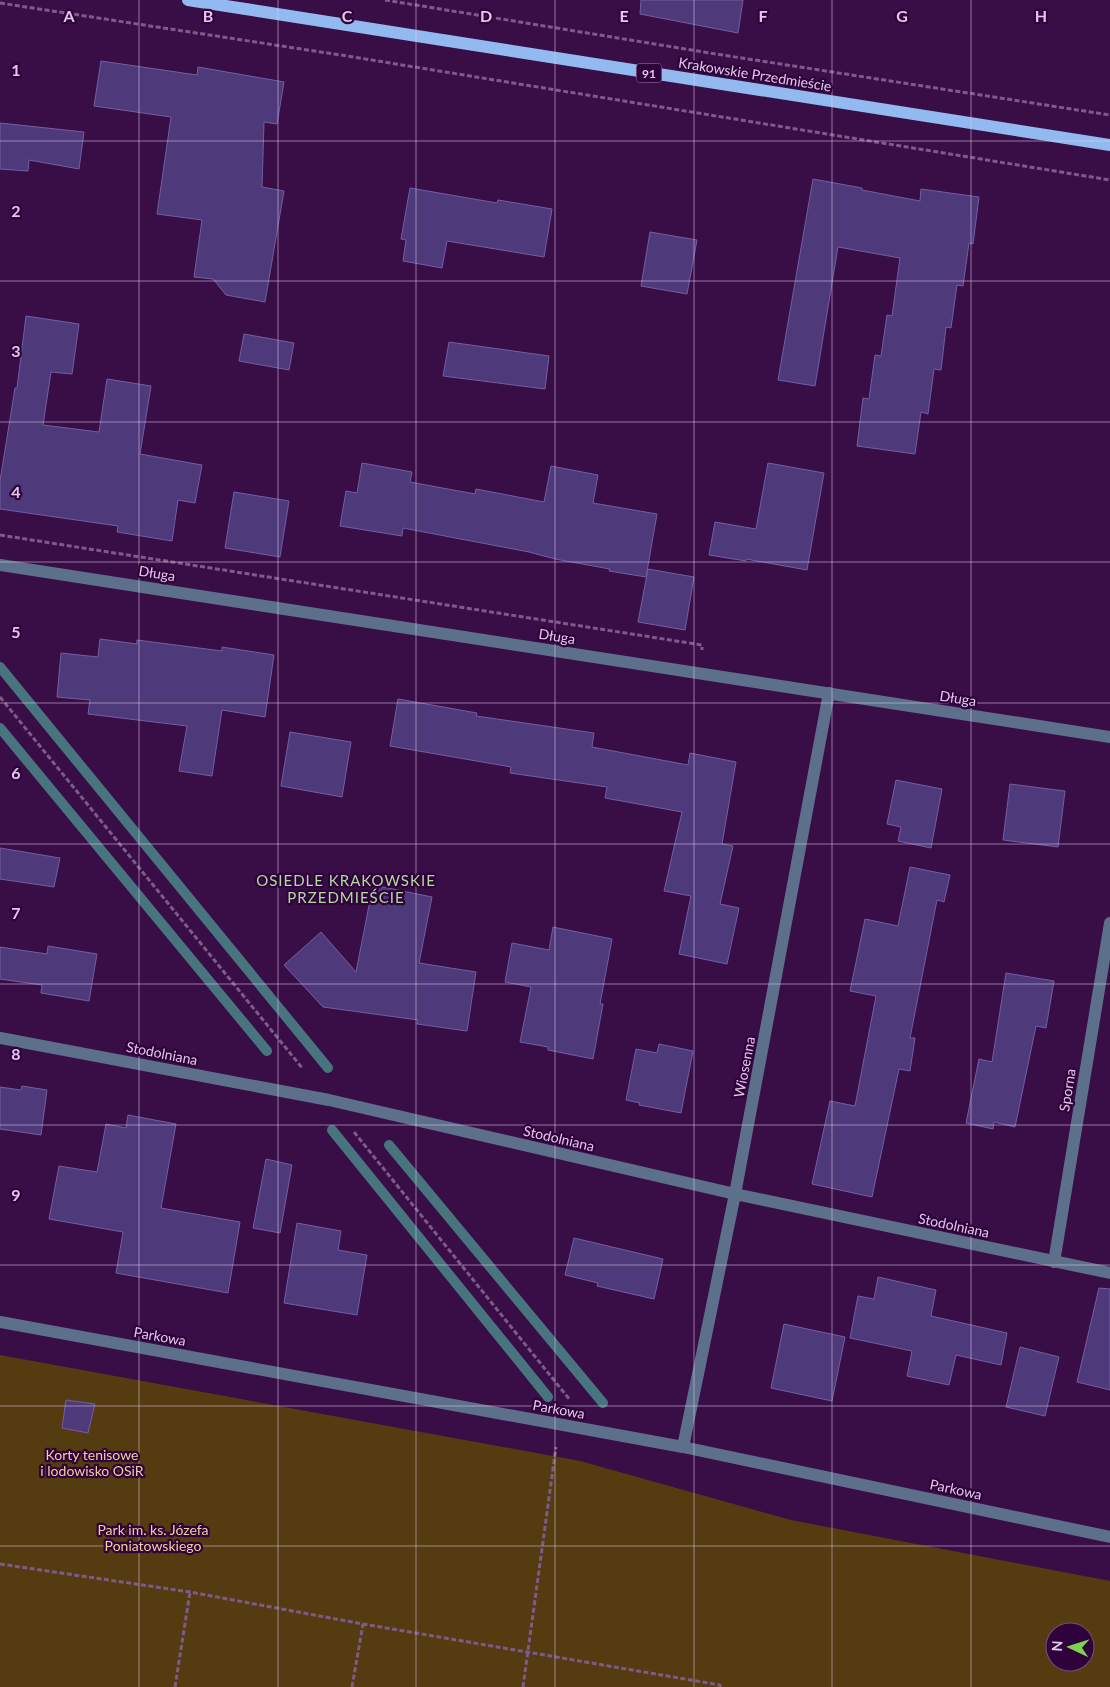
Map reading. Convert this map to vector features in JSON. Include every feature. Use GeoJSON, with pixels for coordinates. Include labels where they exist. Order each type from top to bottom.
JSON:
{"type":"FeatureCollection","features":[{"type":"Feature","properties":{"kind":"main road","name":"Krakowskie Przedmieście"},"geometry":{"type":"LineString","coordinates":[[188,0],[1110,145]]}},
{"type":"Feature","properties":{"kind":"street","name":"Długa"},"geometry":{"type":"LineString","coordinates":[[0,564],[1110,737]]}},
{"type":"Feature","properties":{"kind":"street","name":"Wiosenna"},"geometry":{"type":"LineString","coordinates":[[683,1447],[735,1194],[830,693]]}},
{"type":"Feature","properties":{"kind":"street","name":"Sporna"},"geometry":{"type":"LineString","coordinates":[[1054,1262],[1110,923]]}},
{"type":"Feature","properties":{"kind":"street","name":"Stodolniana"},"geometry":{"type":"LineString","coordinates":[[0,1038],[328,1100],[735,1194],[1110,1273]]}},
{"type":"Feature","properties":{"kind":"street","name":"Parkowa"},"geometry":{"type":"LineString","coordinates":[[0,1322],[683,1447],[1110,1537]]}},
{"type":"Feature","properties":{"kind":"path"},"geometry":{"type":"LineString","coordinates":[[385,0],[1110,115]]}},
{"type":"Feature","properties":{"kind":"path"},"geometry":{"type":"LineString","coordinates":[[0,3],[346,56],[1110,180]]}},
{"type":"Feature","properties":{"kind":"path"},"geometry":{"type":"LineString","coordinates":[[0,535],[702,645],[700,673]]}},
{"type":"Feature","properties":{"kind":"path"},"geometry":{"type":"LineString","coordinates":[[0,697],[306,1072],[297,1071]]}},
{"type":"Feature","properties":{"kind":"path"},"geometry":{"type":"LineString","coordinates":[[359,1129],[350,1127],[593,1430]]}},
{"type":"Feature","properties":{"kind":"path"},"geometry":{"type":"LineString","coordinates":[[523,1687],[555,1457]]}},
{"type":"Feature","properties":{"kind":"path"},"geometry":{"type":"LineString","coordinates":[[0,1564],[190,1592],[363,1624],[720,1685],[720,1687]]}},
{"type":"Feature","properties":{"kind":"path"},"geometry":{"type":"LineString","coordinates":[[175,1687],[190,1592]]}},
{"type":"Feature","properties":{"kind":"path"},"geometry":{"type":"LineString","coordinates":[[352,1687],[363,1624]]}},
{"type":"Feature","properties":{"kind":"green space","name":"Park im. ks. Józefa Poniatowskiego"},"geometry":{"type":"Polygon","coordinates":[[[0,1355],[580,1461],[791,1520],[1110,1581],[1110,1687],[0,1687],[0,1355]]]}},
{"type":"Feature","properties":{"kind":"building"},"geometry":{"type":"Polygon","coordinates":[[[641,0],[743,0],[738,33],[640,14],[641,0]]]}},
{"type":"Feature","properties":{"kind":"building"},"geometry":{"type":"Polygon","coordinates":[[[101,61],[197,75],[198,67],[284,82],[277,124],[264,122],[262,187],[284,191],[265,302],[226,295],[213,279],[194,277],[202,220],[157,214],[171,117],[94,106],[101,61]]]}},
{"type":"Feature","properties":{"kind":"building"},"geometry":{"type":"Polygon","coordinates":[[[0,123],[84,132],[79,169],[29,160],[28,171],[0,169],[0,123]]]}},
{"type":"Feature","properties":{"kind":"building"},"geometry":{"type":"Polygon","coordinates":[[[813,179],[920,201],[921,189],[979,197],[973,244],[969,243],[963,286],[957,285],[951,328],[946,327],[941,370],[934,369],[928,414],[921,412],[915,454],[857,446],[863,398],[869,399],[875,355],[881,356],[887,315],[892,316],[900,258],[838,247],[815,386],[778,380],[813,179]]]}},
{"type":"Feature","properties":{"kind":"building"},"geometry":{"type":"Polygon","coordinates":[[[410,188],[497,203],[498,200],[552,209],[544,257],[447,241],[442,268],[403,261],[406,240],[401,239],[410,188]]]}},
{"type":"Feature","properties":{"kind":"building"},"geometry":{"type":"Polygon","coordinates":[[[650,232],[697,240],[687,294],[641,286],[650,232]]]}},
{"type":"Feature","properties":{"kind":"building"},"geometry":{"type":"Polygon","coordinates":[[[26,316],[79,324],[72,374],[51,372],[43,425],[99,432],[107,379],[151,386],[140,454],[202,465],[195,503],[178,500],[172,541],[117,532],[118,526],[0,509],[0,481],[15,388],[17,388],[26,316]]]}},
{"type":"Feature","properties":{"kind":"building"},"geometry":{"type":"Polygon","coordinates":[[[244,334],[294,343],[289,370],[239,361],[244,334]]]}},
{"type":"Feature","properties":{"kind":"building"},"geometry":{"type":"Polygon","coordinates":[[[449,342],[549,356],[545,389],[443,376],[449,342]]]}},
{"type":"Feature","properties":{"kind":"building"},"geometry":{"type":"Polygon","coordinates":[[[362,463],[412,472],[410,482],[475,494],[476,489],[544,502],[551,466],[598,475],[593,503],[657,514],[646,577],[403,528],[402,536],[340,526],[346,491],[357,493],[362,463]]]}},
{"type":"Feature","properties":{"kind":"building"},"geometry":{"type":"Polygon","coordinates":[[[768,463],[824,473],[807,570],[746,559],[746,561],[709,555],[715,522],[756,529],[768,463]]]}},
{"type":"Feature","properties":{"kind":"building"},"geometry":{"type":"Polygon","coordinates":[[[234,492],[289,501],[280,557],[225,548],[234,492]]]}},
{"type":"Feature","properties":{"kind":"building"},"geometry":{"type":"Polygon","coordinates":[[[648,569],[694,577],[685,630],[638,622],[648,569]]]}},
{"type":"Feature","properties":{"kind":"building"},"geometry":{"type":"Polygon","coordinates":[[[100,639],[137,644],[137,640],[222,651],[222,647],[274,655],[265,717],[222,710],[212,776],[179,771],[187,726],[88,714],[90,700],[57,697],[61,653],[98,657],[100,639]]]}},
{"type":"Feature","properties":{"kind":"building"},"geometry":{"type":"Polygon","coordinates":[[[398,699],[477,713],[476,716],[594,733],[592,747],[688,765],[690,753],[736,762],[722,844],[733,846],[720,904],[739,908],[727,964],[679,954],[691,896],[664,891],[682,812],[605,798],[607,787],[510,773],[511,767],[390,746],[398,699]]]}},
{"type":"Feature","properties":{"kind":"building"},"geometry":{"type":"Polygon","coordinates":[[[290,732],[351,742],[342,797],[281,786],[290,732]]]}},
{"type":"Feature","properties":{"kind":"building"},"geometry":{"type":"Polygon","coordinates":[[[896,780],[942,789],[931,848],[898,841],[901,827],[887,824],[896,780]]]}},
{"type":"Feature","properties":{"kind":"building"},"geometry":{"type":"Polygon","coordinates":[[[1010,784],[1065,791],[1058,847],[1003,840],[1010,784]]]}},
{"type":"Feature","properties":{"kind":"building"},"geometry":{"type":"Polygon","coordinates":[[[0,848],[60,858],[54,887],[0,879],[0,848]]]}},
{"type":"Feature","properties":{"kind":"building"},"geometry":{"type":"Polygon","coordinates":[[[910,867],[950,875],[944,902],[937,900],[910,1038],[915,1038],[910,1071],[899,1069],[872,1197],[812,1184],[830,1101],[855,1106],[876,996],[850,991],[865,919],[898,926],[910,867]]]}},
{"type":"Feature","properties":{"kind":"building"},"geometry":{"type":"Polygon","coordinates":[[[373,885],[432,897],[419,963],[476,972],[467,1031],[417,1024],[418,1020],[323,1007],[284,965],[321,932],[356,972],[373,885]]]}},
{"type":"Feature","properties":{"kind":"building"},"geometry":{"type":"Polygon","coordinates":[[[553,927],[612,939],[600,1004],[603,1004],[593,1059],[520,1042],[531,987],[505,982],[512,943],[549,950],[553,927]]]}},
{"type":"Feature","properties":{"kind":"building"},"geometry":{"type":"Polygon","coordinates":[[[48,946],[97,954],[89,1001],[41,993],[42,985],[0,979],[0,947],[47,954],[48,946]]]}},
{"type":"Feature","properties":{"kind":"building"},"geometry":{"type":"Polygon","coordinates":[[[1006,973],[1054,981],[1046,1028],[1036,1026],[1015,1127],[994,1122],[993,1129],[966,1123],[979,1059],[992,1062],[1006,973]]]}},
{"type":"Feature","properties":{"kind":"building"},"geometry":{"type":"Polygon","coordinates":[[[659,1044],[693,1051],[681,1113],[639,1105],[640,1103],[626,1100],[636,1049],[657,1053],[659,1044]]]}},
{"type":"Feature","properties":{"kind":"building"},"geometry":{"type":"Polygon","coordinates":[[[22,1086],[47,1090],[41,1135],[0,1129],[0,1087],[21,1090],[22,1086]]]}},
{"type":"Feature","properties":{"kind":"building"},"geometry":{"type":"Polygon","coordinates":[[[128,1115],[176,1124],[161,1208],[240,1222],[228,1293],[116,1273],[123,1232],[49,1219],[59,1166],[97,1172],[106,1124],[126,1128],[128,1115]]]}},
{"type":"Feature","properties":{"kind":"building"},"geometry":{"type":"Polygon","coordinates":[[[266,1159],[292,1165],[280,1233],[253,1228],[266,1159]]]}},
{"type":"Feature","properties":{"kind":"building"},"geometry":{"type":"Polygon","coordinates":[[[297,1223],[341,1231],[338,1250],[367,1255],[357,1315],[284,1303],[297,1223]]]}},
{"type":"Feature","properties":{"kind":"building"},"geometry":{"type":"Polygon","coordinates":[[[574,1238],[663,1259],[654,1299],[597,1286],[598,1283],[565,1275],[574,1238]]]}},
{"type":"Feature","properties":{"kind":"building"},"geometry":{"type":"Polygon","coordinates":[[[878,1277],[936,1290],[931,1316],[1007,1333],[1001,1365],[956,1355],[949,1385],[907,1376],[912,1351],[850,1338],[858,1296],[874,1299],[878,1277]]]}},
{"type":"Feature","properties":{"kind":"building"},"geometry":{"type":"Polygon","coordinates":[[[1099,1288],[1110,1289],[1110,1390],[1077,1382],[1099,1288]]]}},
{"type":"Feature","properties":{"kind":"building"},"geometry":{"type":"Polygon","coordinates":[[[784,1324],[845,1337],[832,1401],[771,1388],[784,1324]]]}},
{"type":"Feature","properties":{"kind":"building"},"geometry":{"type":"Polygon","coordinates":[[[1020,1347],[1059,1357],[1045,1416],[1006,1407],[1020,1347]]]}},
{"type":"Feature","properties":{"kind":"building"},"geometry":{"type":"Polygon","coordinates":[[[66,1400],[95,1404],[88,1433],[62,1428],[66,1400]]]}},
{"type":"Feature","properties":{"kind":"waterway"},"geometry":{"type":"LineString","coordinates":[[0,667],[328,1068]]}},
{"type":"Feature","properties":{"kind":"waterway"},"geometry":{"type":"LineString","coordinates":[[0,728],[267,1051]]}},
{"type":"Feature","properties":{"kind":"waterway"},"geometry":{"type":"LineString","coordinates":[[332,1130],[548,1397]]}},
{"type":"Feature","properties":{"kind":"waterway"},"geometry":{"type":"LineString","coordinates":[[389,1145],[603,1403]]}},
{"type":"Feature","properties":{"kind":"district","name":"OSIEDLE KRAKOWSKIE PRZEDMIEŚCIE"},"geometry":{"type":"Point","coordinates":[346,888]}},
{"type":"Feature","properties":{"kind":"park label","name":"Korty tenisowe i lodowisko OSiR"},"geometry":{"type":"Point","coordinates":[92,1462]}}]}
